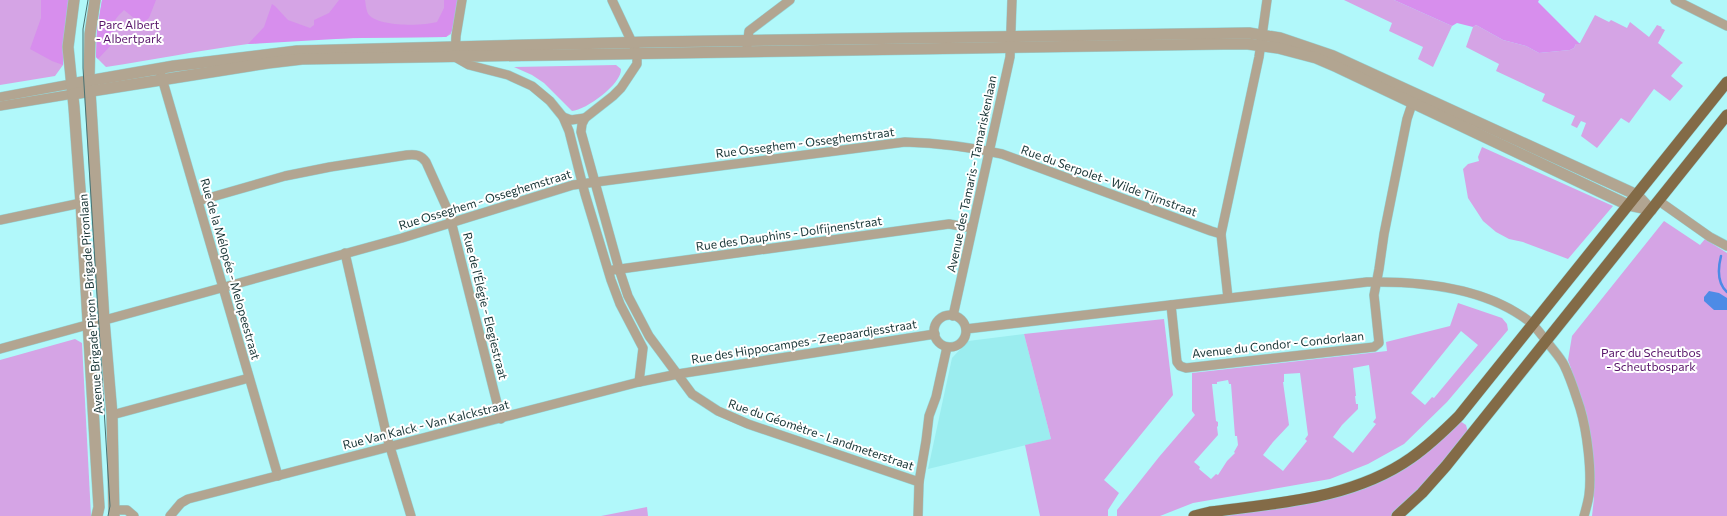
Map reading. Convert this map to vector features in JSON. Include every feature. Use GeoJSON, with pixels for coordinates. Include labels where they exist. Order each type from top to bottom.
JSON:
{"type":"FeatureCollection","features":[{"type":"Feature","properties":{"kind":"main road"},"geometry":{"type":"LineString","coordinates":[[1194,516],[1210,512],[1318,497],[1353,486],[1384,473],[1410,459],[1436,438],[1459,416],[1727,82]]}},
{"type":"Feature","properties":{"kind":"main road"},"geometry":{"type":"LineString","coordinates":[[1398,516],[1422,493],[1446,466],[1727,115]]}},
{"type":"Feature","properties":{"kind":"street","name":"Avenue Brigade Piron - Brigade Pironlaan"},"geometry":{"type":"LineString","coordinates":[[74,0],[68,47],[81,203],[99,507],[97,516]]}},
{"type":"Feature","properties":{"kind":"street","name":"Avenue Brigade Piron - Brigade Pironlaan"},"geometry":{"type":"LineString","coordinates":[[95,0],[90,34],[90,86],[104,320],[112,415],[115,513]]}},
{"type":"Feature","properties":{"kind":"street"},"geometry":{"type":"LineString","coordinates":[[455,52],[462,0]]}},
{"type":"Feature","properties":{"kind":"street"},"geometry":{"type":"LineString","coordinates":[[563,117],[571,120],[585,118],[621,88],[637,64],[637,53],[612,0]]}},
{"type":"Feature","properties":{"kind":"street"},"geometry":{"type":"LineString","coordinates":[[747,46],[749,31],[790,0]]}},
{"type":"Feature","properties":{"kind":"street","name":"Avenue des Tamaris - Tamariskenlaan"},"geometry":{"type":"LineString","coordinates":[[953,316],[1010,57],[1012,0]]}},
{"type":"Feature","properties":{"kind":"street"},"geometry":{"type":"LineString","coordinates":[[1228,298],[1221,234],[1259,57],[1266,0]]}},
{"type":"Feature","properties":{"kind":"street"},"geometry":{"type":"LineString","coordinates":[[1676,0],[1727,26]]}},
{"type":"Feature","properties":{"kind":"street"},"geometry":{"type":"LineString","coordinates":[[0,97],[72,89],[161,74],[349,54],[455,52],[637,53],[747,46],[1011,41],[1236,33],[1260,40],[1287,40],[1333,56],[1414,98],[1499,138],[1628,205],[1651,210]]}},
{"type":"Feature","properties":{"kind":"street"},"geometry":{"type":"LineString","coordinates":[[455,52],[631,43],[747,46]]}},
{"type":"Feature","properties":{"kind":"street"},"geometry":{"type":"LineString","coordinates":[[455,52],[469,65],[508,75],[532,86],[550,101],[563,117],[570,131],[583,184],[608,271],[620,304],[643,348],[639,382]]}},
{"type":"Feature","properties":{"kind":"street","name":"Rue de la Mélopée - Melopeestraat"},"geometry":{"type":"LineString","coordinates":[[161,74],[278,476]]}},
{"type":"Feature","properties":{"kind":"street"},"geometry":{"type":"LineString","coordinates":[[0,106],[72,89]]}},
{"type":"Feature","properties":{"kind":"street"},"geometry":{"type":"LineString","coordinates":[[1377,282],[1384,234],[1407,119],[1414,98]]}},
{"type":"Feature","properties":{"kind":"street","name":"Rue du Géomètre - Landmeterstraat"},"geometry":{"type":"LineString","coordinates":[[585,118],[582,124],[581,132],[594,182],[628,296],[636,315],[649,336],[692,394],[701,401],[728,416],[919,482]]}},
{"type":"Feature","properties":{"kind":"street"},"geometry":{"type":"LineString","coordinates":[[1499,138],[1636,195],[1651,210]]}},
{"type":"Feature","properties":{"kind":"street","name":"Rue Osseghem - Osseghemstraat"},"geometry":{"type":"LineString","coordinates":[[0,349],[224,288],[452,223],[573,185],[905,142],[931,143],[989,152]]}},
{"type":"Feature","properties":{"kind":"street","name":"Rue du Serpolet - Wilde Tijmstraat"},"geometry":{"type":"LineString","coordinates":[[989,152],[1002,154],[1203,229],[1221,234]]}},
{"type":"Feature","properties":{"kind":"street","name":"Rue de l'Élégie - Elegiestraat"},"geometry":{"type":"LineString","coordinates":[[198,201],[285,176],[330,167],[415,154],[422,157],[426,162],[452,223],[501,418]]}},
{"type":"Feature","properties":{"kind":"street"},"geometry":{"type":"LineString","coordinates":[[1659,201],[1710,237],[1727,246]]}},
{"type":"Feature","properties":{"kind":"street"},"geometry":{"type":"LineString","coordinates":[[0,220],[81,203]]}},
{"type":"Feature","properties":{"kind":"street","name":"Rue des Dauphins - Dolfijnenstraat"},"geometry":{"type":"LineString","coordinates":[[608,271],[949,224],[972,228]]}},
{"type":"Feature","properties":{"kind":"street"},"geometry":{"type":"LineString","coordinates":[[345,253],[390,447],[411,516]]}},
{"type":"Feature","properties":{"kind":"street"},"geometry":{"type":"LineString","coordinates":[[966,329],[1377,282],[1416,284],[1446,288],[1476,295],[1503,306],[1533,325],[1564,364],[1573,386],[1584,425],[1588,458],[1589,494],[1584,516]]}},
{"type":"Feature","properties":{"kind":"street","name":"Avenue du Condor - Condorlaan"},"geometry":{"type":"LineString","coordinates":[[1170,305],[1177,362],[1180,366],[1186,368],[1207,366],[1374,346],[1380,343],[1374,295],[1377,282]]}},
{"type":"Feature","properties":{"kind":"street"},"geometry":{"type":"LineString","coordinates":[[953,316],[962,320],[966,329],[963,341],[959,345],[947,347],[939,342],[935,334],[935,328],[941,318],[953,316]]}},
{"type":"Feature","properties":{"kind":"street","name":"Rue des Hippocampes - Zeepaardjesstraat"},"geometry":{"type":"LineString","coordinates":[[678,374],[935,334]]}},
{"type":"Feature","properties":{"kind":"street"},"geometry":{"type":"LineString","coordinates":[[918,516],[919,482],[929,416],[936,397],[947,347]]}},
{"type":"Feature","properties":{"kind":"street","name":"Rue Van Kalck - Van Kalckstraat"},"geometry":{"type":"LineString","coordinates":[[170,516],[181,503],[188,499],[639,382],[678,374]]}},
{"type":"Feature","properties":{"kind":"street"},"geometry":{"type":"LineString","coordinates":[[112,415],[249,378]]}},
{"type":"Feature","properties":{"kind":"street"},"geometry":{"type":"LineString","coordinates":[[115,513],[127,510],[134,516]]}},
{"type":"Feature","properties":{"kind":"shaded area"},"geometry":{"type":"Polygon","coordinates":[[[41,0],[69,0],[65,25],[63,65],[30,49],[41,18],[41,0]]]}},
{"type":"Feature","properties":{"kind":"shaded area"},"geometry":{"type":"Polygon","coordinates":[[[102,0],[156,0],[149,18],[139,26],[136,25],[135,19],[124,10],[115,21],[113,27],[115,41],[98,59],[96,57],[97,30],[102,0]]]}},
{"type":"Feature","properties":{"kind":"shaded area"},"geometry":{"type":"Polygon","coordinates":[[[339,0],[365,0],[369,15],[375,19],[392,24],[412,25],[437,22],[444,8],[444,0],[458,0],[452,31],[446,37],[353,38],[248,44],[264,27],[272,4],[288,20],[310,28],[314,25],[314,20],[329,13],[339,0]]]}},
{"type":"Feature","properties":{"kind":"shaded area"},"geometry":{"type":"Polygon","coordinates":[[[1394,0],[1539,0],[1538,2],[1580,44],[1576,44],[1574,48],[1570,50],[1539,53],[1526,46],[1503,40],[1476,25],[1473,27],[1457,23],[1452,26],[1394,0]]]}},
{"type":"Feature","properties":{"kind":"shaded area"},"geometry":{"type":"Polygon","coordinates":[[[1024,334],[1051,439],[928,469],[952,358],[968,341],[1024,334]]]}},
{"type":"Feature","properties":{"kind":"green space"},"geometry":{"type":"Polygon","coordinates":[[[0,0],[69,0],[65,25],[63,65],[55,76],[0,85],[0,0]]]}},
{"type":"Feature","properties":{"kind":"green space","name":"Parc Albert - Albertpark"},"geometry":{"type":"Polygon","coordinates":[[[102,0],[458,0],[451,34],[446,37],[347,38],[248,44],[106,67],[96,57],[97,30],[102,0]]]}},
{"type":"Feature","properties":{"kind":"green space"},"geometry":{"type":"Polygon","coordinates":[[[1344,0],[1394,0],[1452,26],[1433,67],[1418,59],[1423,47],[1389,31],[1392,23],[1344,0]]]}},
{"type":"Feature","properties":{"kind":"green space"},"geometry":{"type":"Polygon","coordinates":[[[1595,15],[1609,22],[1611,20],[1627,28],[1630,22],[1649,37],[1657,25],[1662,27],[1661,28],[1665,30],[1658,43],[1683,63],[1671,76],[1683,86],[1670,101],[1654,89],[1629,123],[1621,118],[1597,148],[1581,136],[1586,123],[1581,121],[1577,128],[1571,125],[1575,116],[1542,101],[1545,94],[1496,71],[1499,64],[1466,47],[1473,27],[1476,25],[1503,40],[1526,46],[1539,53],[1570,50],[1574,48],[1576,44],[1580,43],[1595,15]]]}},
{"type":"Feature","properties":{"kind":"green space"},"geometry":{"type":"Polygon","coordinates":[[[616,65],[621,69],[620,75],[610,89],[586,106],[572,111],[544,83],[532,75],[514,67],[616,65]]]}},
{"type":"Feature","properties":{"kind":"green space"},"geometry":{"type":"Polygon","coordinates":[[[1482,147],[1613,206],[1568,259],[1523,242],[1509,239],[1496,232],[1483,221],[1468,198],[1463,169],[1468,164],[1479,161],[1478,157],[1482,147]]]}},
{"type":"Feature","properties":{"kind":"green space","name":"Parc du Scheutbos - Scheutbospark"},"geometry":{"type":"Polygon","coordinates":[[[1664,221],[1700,245],[1705,239],[1727,253],[1727,516],[1592,516],[1594,498],[1593,454],[1586,412],[1568,360],[1572,336],[1664,221]]]}},
{"type":"Feature","properties":{"kind":"green space"},"geometry":{"type":"Polygon","coordinates":[[[1458,303],[1502,318],[1507,324],[1508,330],[1447,402],[1404,444],[1368,464],[1330,479],[1193,503],[1160,516],[1117,516],[1117,510],[1195,415],[1192,411],[1192,373],[1387,351],[1386,342],[1450,326],[1458,303]],[[1461,331],[1411,393],[1425,405],[1432,397],[1434,398],[1478,345],[1461,331]],[[1369,365],[1353,368],[1355,396],[1358,409],[1342,425],[1333,437],[1353,453],[1376,424],[1373,422],[1376,418],[1369,365]],[[1300,373],[1284,374],[1283,382],[1289,425],[1263,455],[1283,471],[1307,441],[1305,439],[1308,435],[1300,373]],[[1228,380],[1217,382],[1217,384],[1212,384],[1216,421],[1218,422],[1218,435],[1194,462],[1200,467],[1199,469],[1211,479],[1216,474],[1218,475],[1227,461],[1235,453],[1234,452],[1238,445],[1237,436],[1235,436],[1231,384],[1229,384],[1228,380]]]}},
{"type":"Feature","properties":{"kind":"green space"},"geometry":{"type":"Polygon","coordinates":[[[1164,319],[1173,395],[1104,480],[1119,493],[1108,510],[1108,516],[1040,516],[1025,445],[1051,439],[1024,334],[1164,319]]]}},
{"type":"Feature","properties":{"kind":"green space"},"geometry":{"type":"Polygon","coordinates":[[[75,339],[82,343],[91,516],[0,516],[0,360],[75,339]]]}},
{"type":"Feature","properties":{"kind":"green space"},"geometry":{"type":"Polygon","coordinates":[[[1460,421],[1466,425],[1468,432],[1442,466],[1392,516],[1211,516],[1369,484],[1460,421]]]}},
{"type":"Feature","properties":{"kind":"green space"},"geometry":{"type":"Polygon","coordinates":[[[647,507],[648,516],[601,516],[647,507]]]}},
{"type":"Feature","properties":{"kind":"water"},"geometry":{"type":"Polygon","coordinates":[[[1709,291],[1719,293],[1727,298],[1727,310],[1714,310],[1704,301],[1704,297],[1709,291]]]}},
{"type":"Feature","properties":{"kind":"waterway"},"geometry":{"type":"LineString","coordinates":[[1721,256],[1719,275],[1721,284],[1727,292]]}},
{"type":"Feature","properties":{"kind":"tram line"},"geometry":{"type":"LineString","coordinates":[[88,0],[83,29],[83,68],[110,506],[108,516]]}}]}
